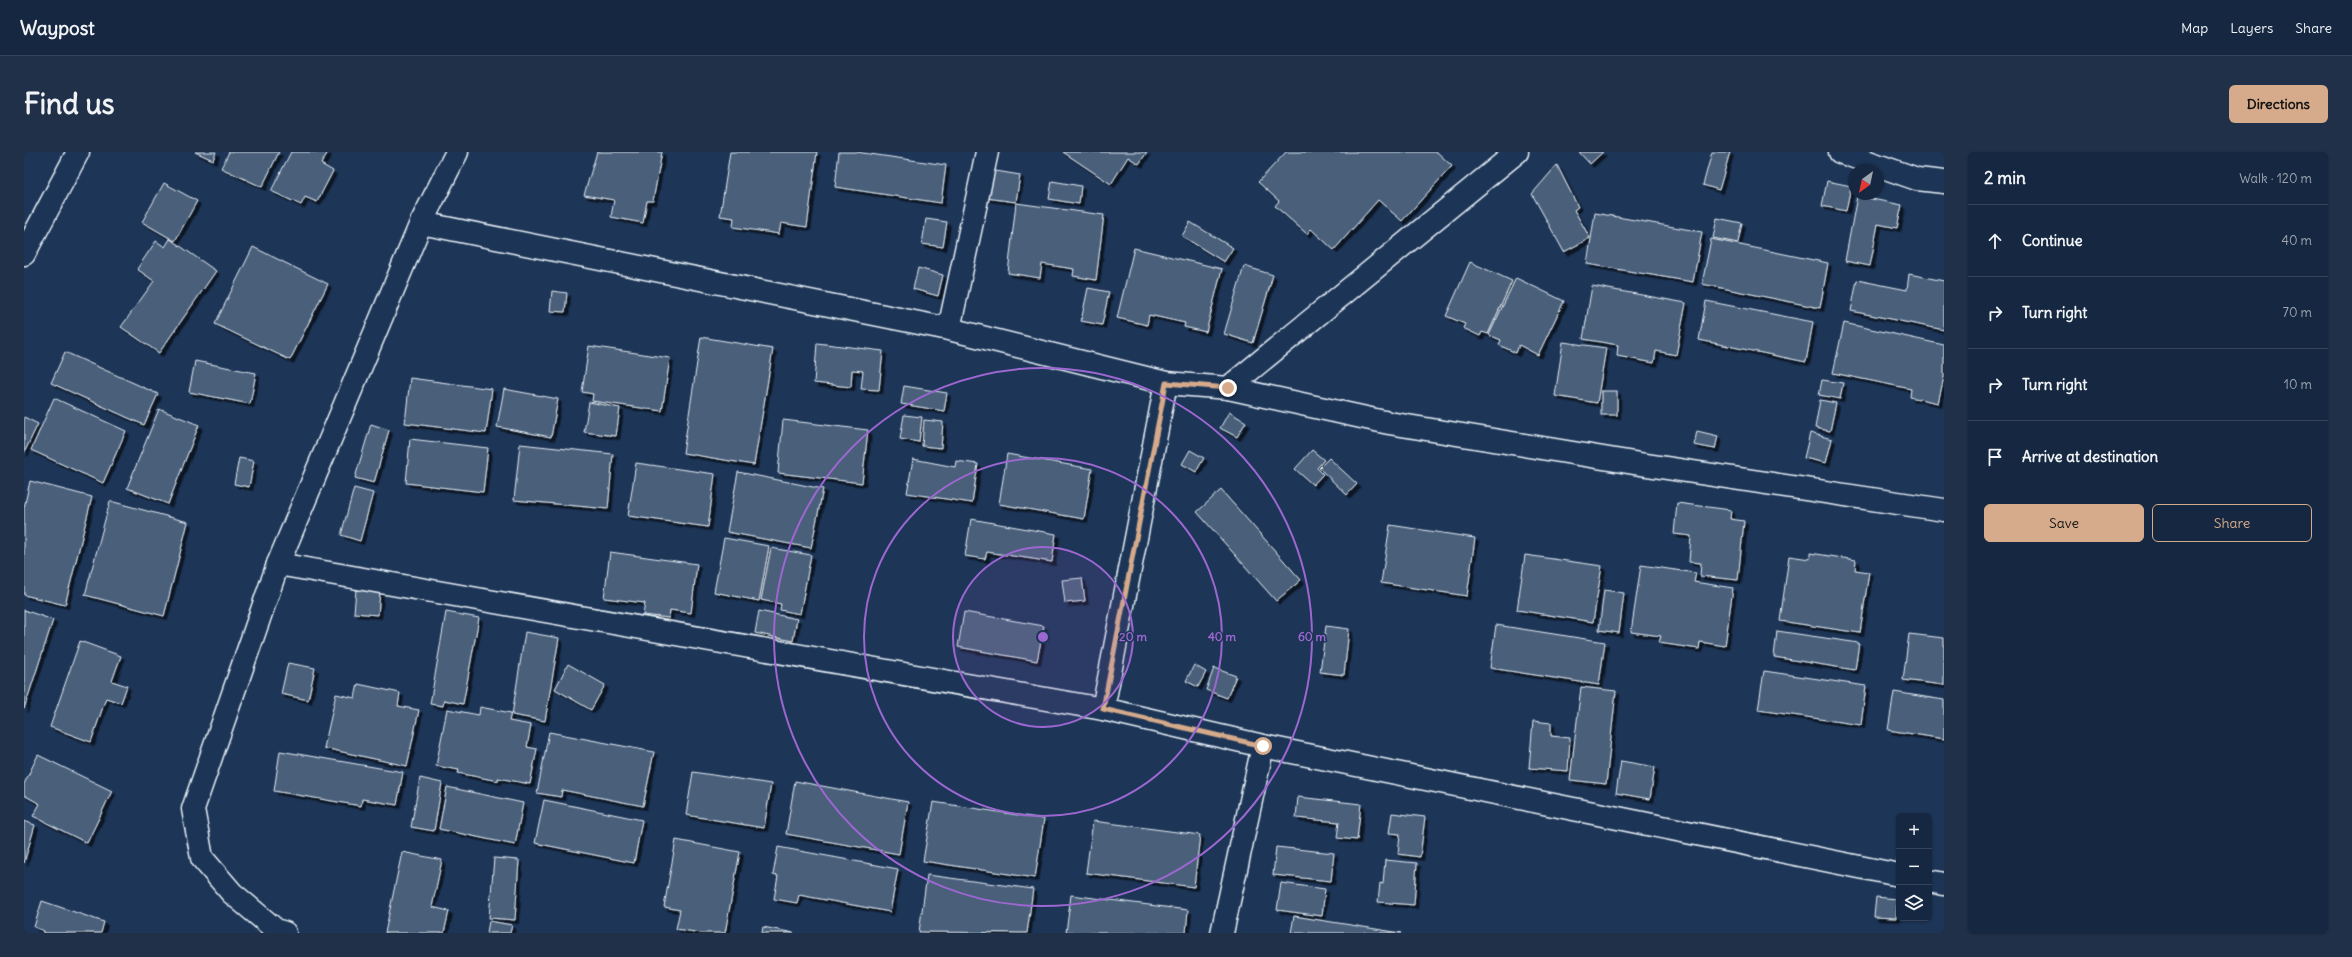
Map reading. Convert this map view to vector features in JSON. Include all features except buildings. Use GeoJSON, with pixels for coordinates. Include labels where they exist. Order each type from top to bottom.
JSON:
{"type":"FeatureCollection","features":[{"type":"Feature","properties":{"kind":"street"},"geometry":{"type":"LineString","coordinates":[[24,254],[78,152]]}},
{"type":"Feature","properties":{"kind":"street"},"geometry":{"type":"LineString","coordinates":[[285,933],[276,930],[232,893],[202,858],[193,809],[278,564],[421,223],[457,152]]}},
{"type":"Feature","properties":{"kind":"street"},"geometry":{"type":"LineString","coordinates":[[949,329],[987,152]]}},
{"type":"Feature","properties":{"kind":"street"},"geometry":{"type":"LineString","coordinates":[[1228,388],[1517,152]]}},
{"type":"Feature","properties":{"kind":"street"},"geometry":{"type":"LineString","coordinates":[[1840,152],[1917,179],[1944,182]]}},
{"type":"Feature","properties":{"kind":"street"},"geometry":{"type":"LineString","coordinates":[[421,223],[949,329],[1166,383],[1228,388],[1389,423],[1632,463],[1944,510]]}},
{"type":"Feature","properties":{"kind":"street"},"geometry":{"type":"LineString","coordinates":[[1103,709],[1166,383]]}},
{"type":"Feature","properties":{"kind":"street"},"geometry":{"type":"LineString","coordinates":[[278,564],[1103,709],[1263,746],[1896,874]]}},
{"type":"Feature","properties":{"kind":"street"},"geometry":{"type":"LineString","coordinates":[[1222,933],[1263,746]]}},
{"type":"Feature","properties":{"kind":"street"},"geometry":{"type":"LineString","coordinates":[[1932,882],[1944,884]]}},
{"type":"Feature","properties":{"kind":"route"},"geometry":{"type":"LineString","coordinates":[[1228,388],[1166,383],[1103,709],[1263,746]]}}]}
